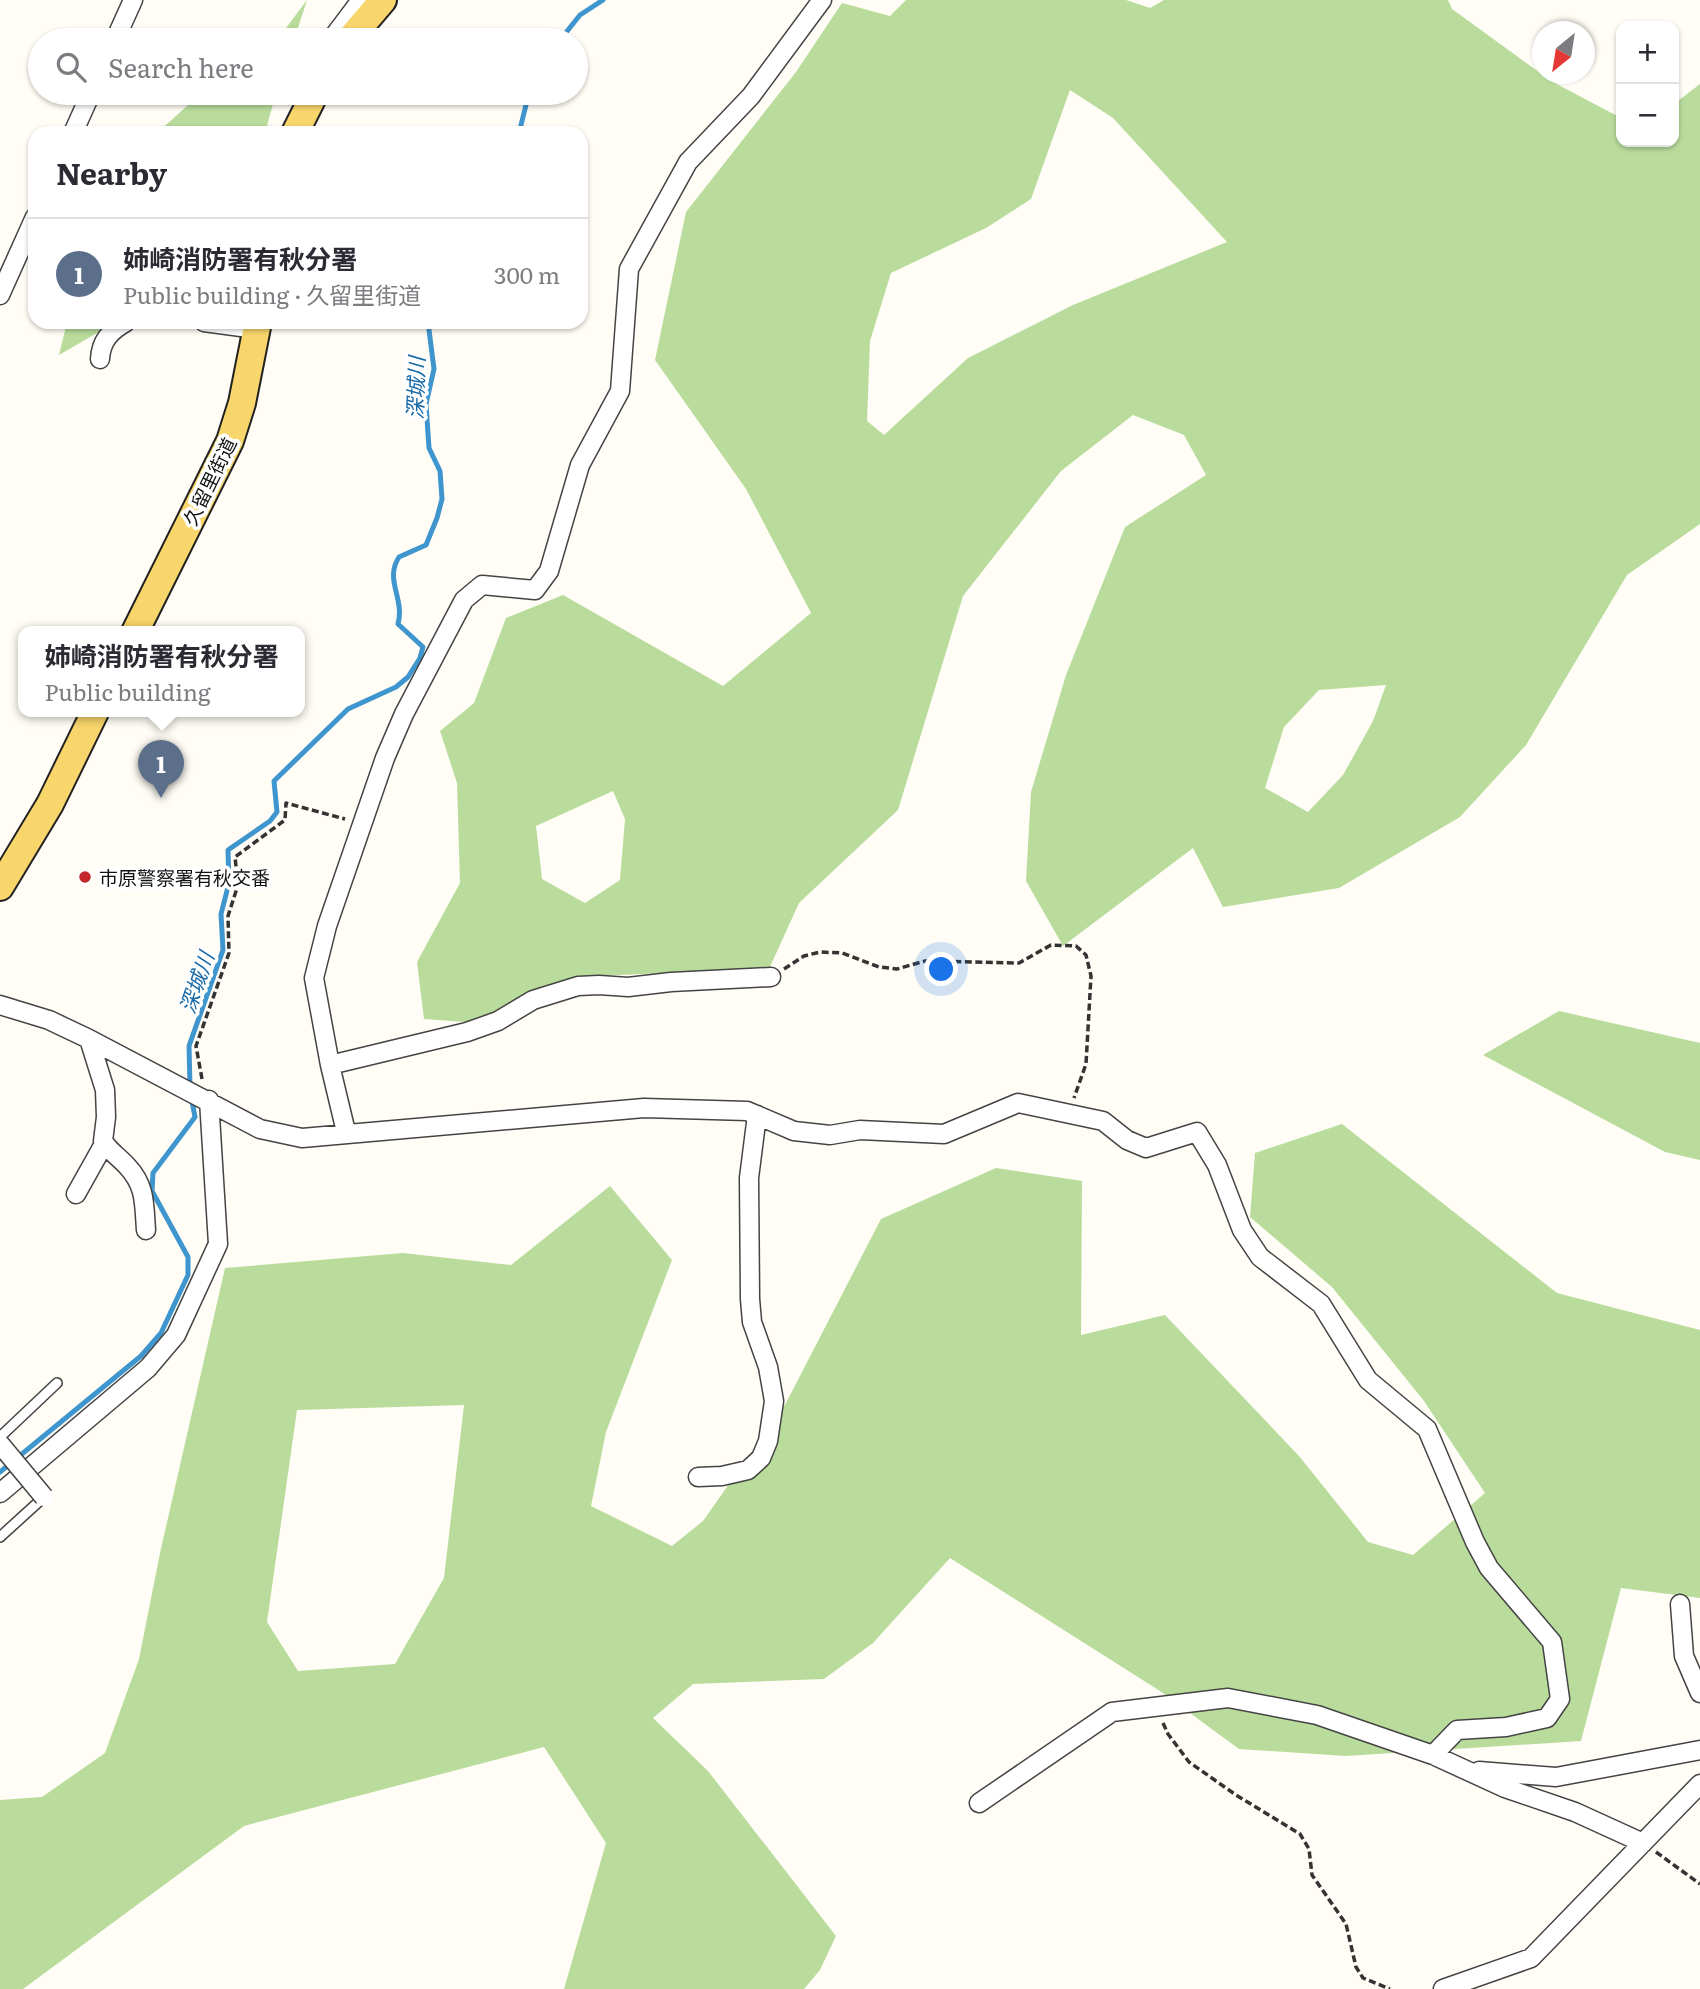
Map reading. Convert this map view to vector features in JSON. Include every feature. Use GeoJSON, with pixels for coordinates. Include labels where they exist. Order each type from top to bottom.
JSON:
{"type":"FeatureCollection","features":[{"type":"Feature","properties":{"kind":"main road"},"geometry":{"type":"LineString","coordinates":[[359,28],[383,0]]}},
{"type":"Feature","properties":{"kind":"main road"},"geometry":{"type":"LineString","coordinates":[[299,126],[310,105]]}},
{"type":"Feature","properties":{"kind":"main road","name":"久留里街道"},"geometry":{"type":"LineString","coordinates":[[138,626],[230,441],[244,394],[256,329]]}},
{"type":"Feature","properties":{"kind":"main road"},"geometry":{"type":"LineString","coordinates":[[0,887],[50,804],[93,717]]}},
{"type":"Feature","properties":{"kind":"street"},"geometry":{"type":"LineString","coordinates":[[120,28],[133,0]]}},
{"type":"Feature","properties":{"kind":"street"},"geometry":{"type":"LineString","coordinates":[[340,28],[361,0]]}},
{"type":"Feature","properties":{"kind":"street"},"geometry":{"type":"LineString","coordinates":[[346,1132],[314,978],[327,926],[385,758],[404,714],[464,600],[482,585],[535,590],[549,571],[580,466],[620,391],[628,269],[688,162],[751,96],[822,0]]}},
{"type":"Feature","properties":{"kind":"street"},"geometry":{"type":"LineString","coordinates":[[76,126],[86,105]]}},
{"type":"Feature","properties":{"kind":"street"},"geometry":{"type":"LineString","coordinates":[[0,295],[28,233]]}},
{"type":"Feature","properties":{"kind":"street"},"geometry":{"type":"LineString","coordinates":[[100,359],[101,345],[114,329]]}},
{"type":"Feature","properties":{"kind":"street"},"geometry":{"type":"LineString","coordinates":[[330,1065],[467,1032],[498,1021],[533,1000],[578,986],[628,987],[771,977]]}},
{"type":"Feature","properties":{"kind":"street"},"geometry":{"type":"LineString","coordinates":[[0,1005],[49,1020],[89,1039],[260,1129],[302,1138],[346,1132],[644,1108],[747,1111],[793,1131],[830,1135],[860,1130],[944,1134],[1018,1103],[1103,1121],[1127,1140],[1146,1148],[1197,1132],[1217,1165],[1242,1230],[1260,1257],[1321,1304],[1368,1380],[1427,1429],[1475,1542],[1489,1568],[1552,1642],[1560,1699],[1546,1718],[1506,1727],[1457,1730],[1433,1755]]}},
{"type":"Feature","properties":{"kind":"street"},"geometry":{"type":"LineString","coordinates":[[76,1194],[104,1144],[105,1090],[89,1039]]}},
{"type":"Feature","properties":{"kind":"street"},"geometry":{"type":"LineString","coordinates":[[0,1493],[148,1368],[176,1335],[218,1244],[209,1100]]}},
{"type":"Feature","properties":{"kind":"street"},"geometry":{"type":"LineString","coordinates":[[698,1477],[722,1476],[748,1470],[761,1458],[768,1441],[774,1401],[768,1367],[752,1322],[750,1299],[749,1178],[757,1115]]}},
{"type":"Feature","properties":{"kind":"street"},"geometry":{"type":"LineString","coordinates":[[104,1144],[140,1181],[146,1230]]}},
{"type":"Feature","properties":{"kind":"street"},"geometry":{"type":"LineString","coordinates":[[0,1444],[44,1497]]}},
{"type":"Feature","properties":{"kind":"street"},"geometry":{"type":"LineString","coordinates":[[1680,1604],[1684,1656],[1700,1693]]}},
{"type":"Feature","properties":{"kind":"street"},"geometry":{"type":"LineString","coordinates":[[979,1803],[1112,1712],[1228,1698],[1318,1715],[1433,1755],[1505,1788],[1575,1812],[1643,1843]]}},
{"type":"Feature","properties":{"kind":"street"},"geometry":{"type":"LineString","coordinates":[[1462,1769],[1556,1777],[1700,1750]]}},
{"type":"Feature","properties":{"kind":"street"},"geometry":{"type":"LineString","coordinates":[[1536,1799],[1547,1777]]}},
{"type":"Feature","properties":{"kind":"street"},"geometry":{"type":"LineString","coordinates":[[1443,1989],[1531,1958],[1700,1784]]}},
{"type":"Feature","properties":{"kind":"lane"},"geometry":{"type":"LineString","coordinates":[[0,1437],[57,1383]]}},
{"type":"Feature","properties":{"kind":"lane"},"geometry":{"type":"LineString","coordinates":[[0,1536],[44,1497]]}},
{"type":"Feature","properties":{"kind":"path"},"geometry":{"type":"LineString","coordinates":[[209,1100],[196,1046],[229,953],[228,916],[237,885],[235,857],[285,820],[286,803],[364,824]]}},
{"type":"Feature","properties":{"kind":"path"},"geometry":{"type":"LineString","coordinates":[[771,977],[804,956],[820,952],[842,953],[879,967],[897,969],[925,961],[1019,963],[1051,945],[1076,946],[1086,955],[1091,976],[1086,1063],[1068,1113]]}},
{"type":"Feature","properties":{"kind":"path"},"geometry":{"type":"LineString","coordinates":[[1168,1706],[1162,1724],[1189,1762],[1236,1795],[1300,1834],[1309,1849],[1312,1875],[1346,1924],[1356,1967],[1363,1978],[1390,1989]]}},
{"type":"Feature","properties":{"kind":"path"},"geometry":{"type":"LineString","coordinates":[[1643,1843],[1700,1884]]}},
{"type":"Feature","properties":{"kind":"green space"},"geometry":{"type":"Polygon","coordinates":[[[307,0],[298,28],[286,28],[307,0]]]}},
{"type":"Feature","properties":{"kind":"green space"},"geometry":{"type":"Polygon","coordinates":[[[906,0],[1126,0],[1150,8],[1164,0],[1448,0],[1452,9],[1532,67],[1532,84],[1557,84],[1616,115],[1616,147],[1679,147],[1679,100],[1700,84],[1700,524],[1627,575],[1526,745],[1460,817],[1339,888],[1223,907],[1193,848],[1063,946],[1026,881],[1031,792],[1066,675],[1125,527],[1206,475],[1184,435],[1133,415],[1061,471],[963,596],[898,810],[799,903],[769,969],[594,976],[465,1022],[424,1019],[417,962],[460,883],[457,783],[440,731],[474,703],[506,618],[563,595],[723,686],[811,613],[746,489],[655,360],[686,212],[796,72],[842,3],[890,16],[906,0]],[[1070,90],[1031,199],[986,228],[891,273],[870,341],[867,421],[884,435],[968,358],[1073,305],[1227,242],[1113,118],[1070,90]],[[1386,685],[1319,690],[1284,727],[1265,788],[1308,812],[1343,775],[1373,721],[1386,685]],[[613,791],[536,826],[542,879],[585,903],[620,880],[625,819],[613,791]]]}},
{"type":"Feature","properties":{"kind":"green space"},"geometry":{"type":"Polygon","coordinates":[[[188,105],[273,105],[267,126],[165,126],[188,105]]]}},
{"type":"Feature","properties":{"kind":"green space"},"geometry":{"type":"Polygon","coordinates":[[[65,329],[104,329],[59,355],[65,329]]]}},
{"type":"Feature","properties":{"kind":"green space"},"geometry":{"type":"Polygon","coordinates":[[[1559,1011],[1700,1043],[1700,1160],[1665,1152],[1483,1055],[1559,1011]]]}},
{"type":"Feature","properties":{"kind":"green space"},"geometry":{"type":"Polygon","coordinates":[[[1342,1124],[1557,1293],[1700,1330],[1700,1598],[1621,1588],[1581,1741],[1346,1756],[1239,1749],[1160,1691],[950,1558],[873,1643],[824,1679],[693,1684],[653,1718],[708,1771],[836,1936],[820,1970],[804,1989],[564,1989],[606,1843],[544,1747],[244,1826],[23,1989],[0,1989],[0,1800],[42,1797],[105,1753],[139,1659],[160,1553],[225,1268],[403,1253],[511,1265],[610,1186],[672,1260],[606,1432],[591,1506],[672,1546],[703,1521],[786,1403],[881,1219],[996,1168],[1082,1181],[1081,1335],[1165,1315],[1299,1456],[1368,1542],[1413,1555],[1485,1493],[1424,1401],[1332,1287],[1250,1217],[1255,1153],[1342,1124]],[[464,1405],[297,1410],[267,1622],[298,1671],[395,1664],[444,1578],[464,1405]]]}},
{"type":"Feature","properties":{"kind":"waterway","name":"深城川"},"geometry":{"type":"LineString","coordinates":[[570,28],[580,15],[603,0]]}},
{"type":"Feature","properties":{"kind":"waterway","name":"深城川"},"geometry":{"type":"LineString","coordinates":[[521,126],[526,105]]}},
{"type":"Feature","properties":{"kind":"waterway","name":"深城川"},"geometry":{"type":"LineString","coordinates":[[190,1086],[189,1046],[223,950],[221,914],[229,883],[228,850],[270,821],[277,812],[274,781],[348,709],[396,687],[408,677],[420,658],[423,647],[398,624],[399,606],[394,574],[399,557],[426,545],[442,499],[440,471],[429,448],[426,404],[434,369],[429,329]]}},
{"type":"Feature","properties":{"kind":"waterway","name":"深城川"},"geometry":{"type":"LineString","coordinates":[[0,1472],[141,1356],[161,1333],[188,1275],[188,1257],[152,1191],[153,1173],[195,1117],[191,1096]]}},
{"type":"Feature","properties":{"kind":"place","name":"姉崎消防署有秋分署"},"geometry":{"type":"Point","coordinates":[161,798]}},
{"type":"Feature","properties":{"kind":"place","name":"市原警察署有秋交番"},"geometry":{"type":"Point","coordinates":[85,877]}}]}
